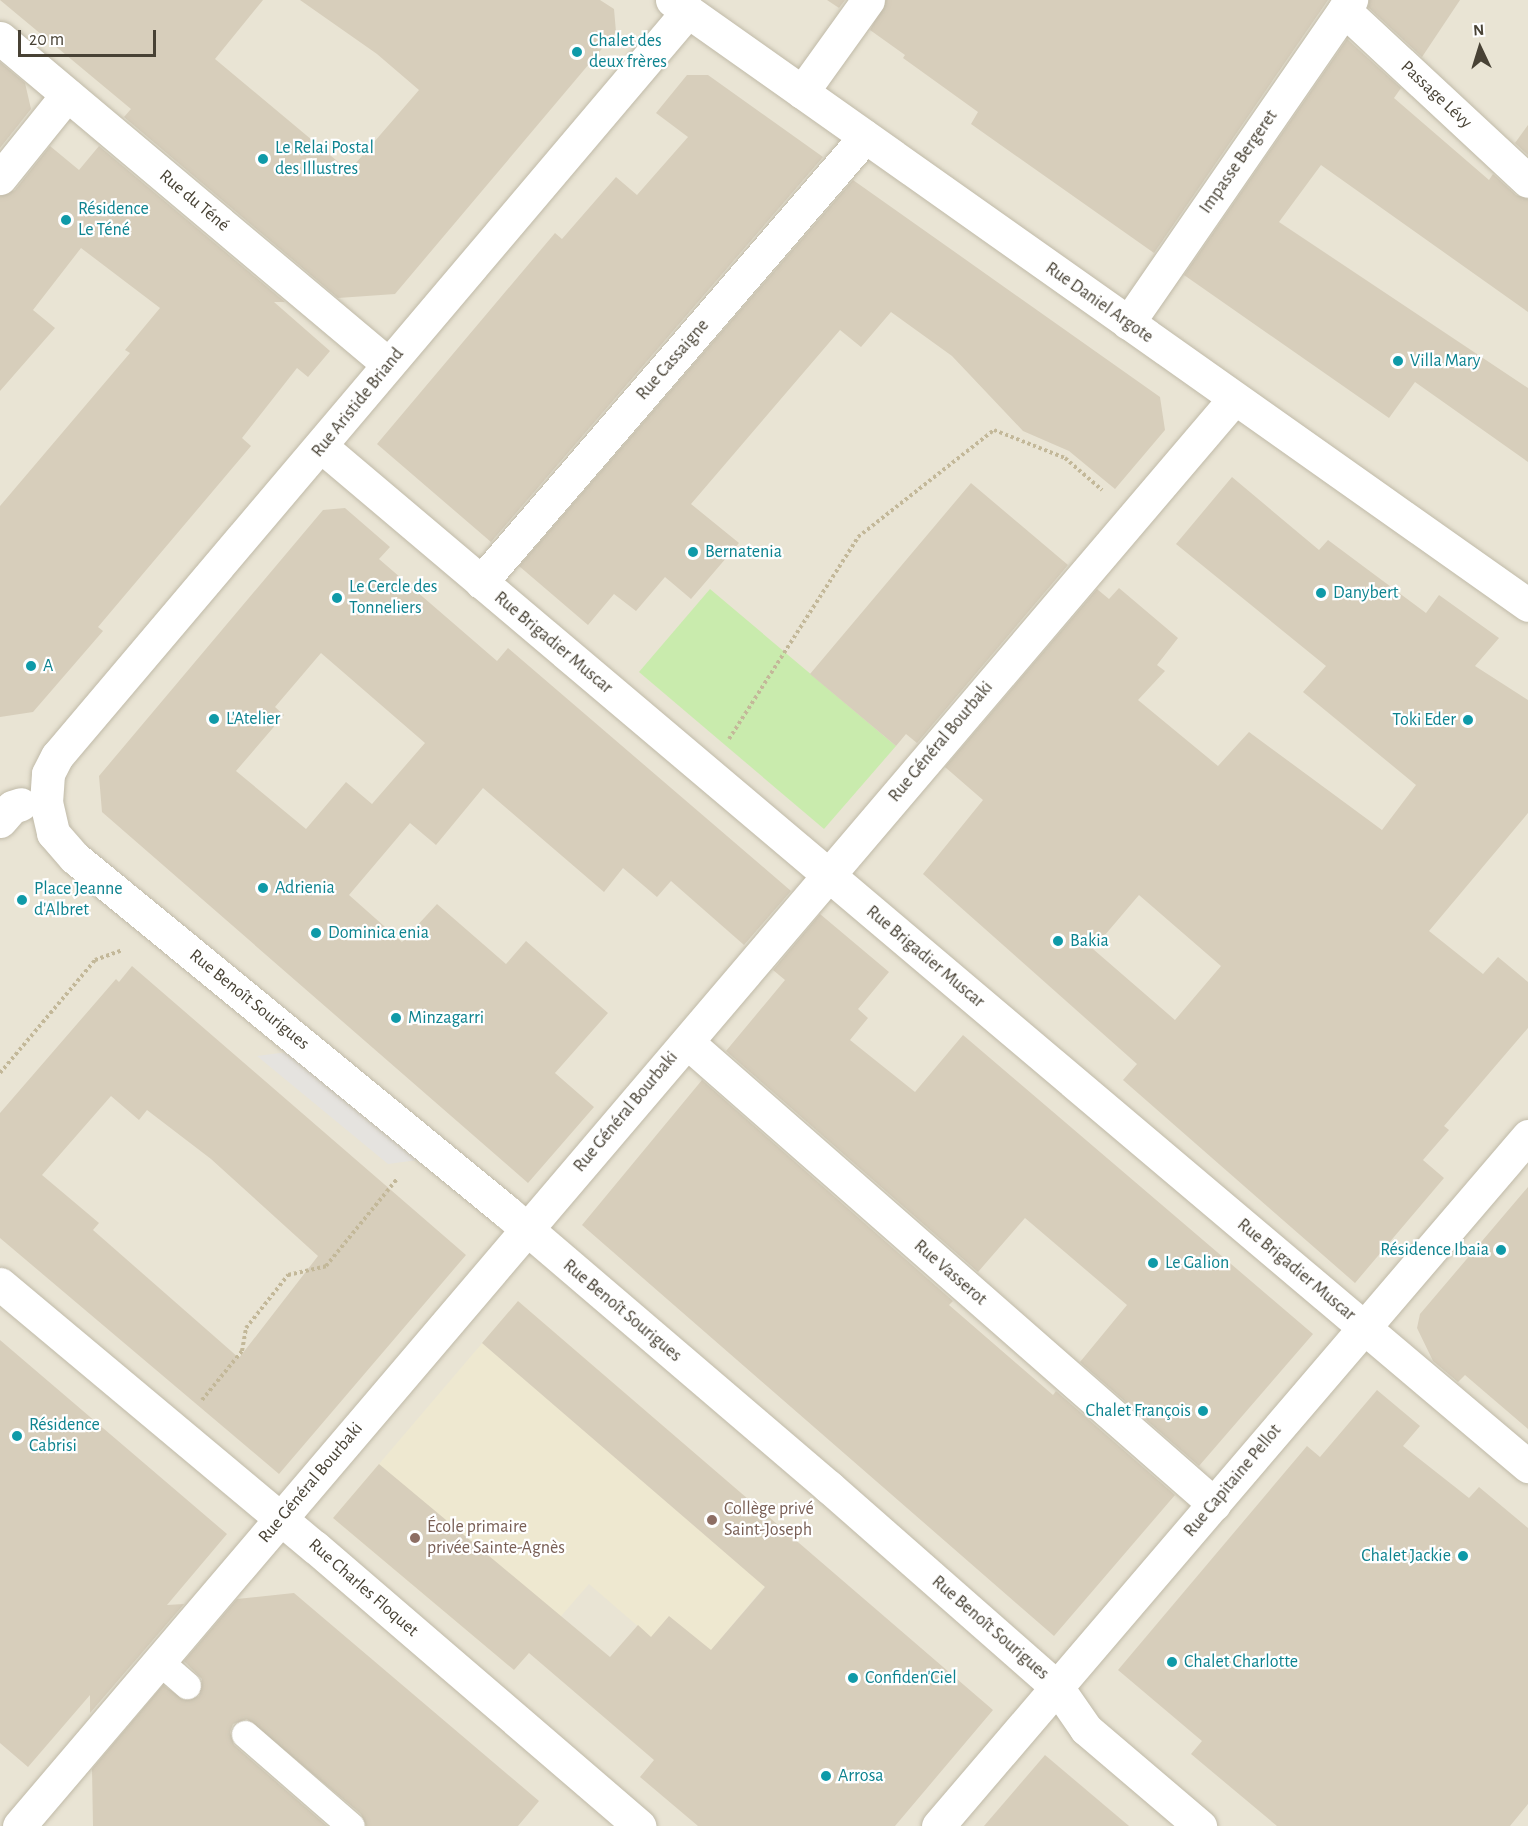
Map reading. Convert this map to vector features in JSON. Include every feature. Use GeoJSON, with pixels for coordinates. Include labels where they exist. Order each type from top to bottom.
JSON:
{"type":"FeatureCollection","features":[{"type":"Feature","properties":{"kind":"street"},"geometry":{"type":"LineString","coordinates":[[802,92],[868,0]]}},
{"type":"Feature","properties":{"kind":"street","name":"Passage Lévy"},"geometry":{"type":"LineString","coordinates":[[1348,5],[1528,181]]}},
{"type":"Feature","properties":{"kind":"street","name":"Impasse Bergeret"},"geometry":{"type":"LineString","coordinates":[[1128,323],[1348,5]]}},
{"type":"Feature","properties":{"kind":"street","name":"Rue Daniel Argote"},"geometry":{"type":"LineString","coordinates":[[680,6],[1528,605]]}},
{"type":"Feature","properties":{"kind":"street","name":"Rue Aristide Briand"},"geometry":{"type":"LineString","coordinates":[[16,806],[48,774],[57,756],[322,447],[680,6]]}},
{"type":"Feature","properties":{"kind":"street","name":"Rue du Téné"},"geometry":{"type":"LineString","coordinates":[[0,38],[388,364]]}},
{"type":"Feature","properties":{"kind":"street"},"geometry":{"type":"LineString","coordinates":[[0,178],[67,95]]}},
{"type":"Feature","properties":{"kind":"street","name":"Rue Cassaigne"},"geometry":{"type":"LineString","coordinates":[[481,582],[866,137]]}},
{"type":"Feature","properties":{"kind":"street","name":"Rue Général Bourbaki"},"geometry":{"type":"LineString","coordinates":[[19,1826],[1234,399]]}},
{"type":"Feature","properties":{"kind":"street","name":"Rue Brigadier Muscar"},"geometry":{"type":"LineString","coordinates":[[322,447],[1528,1466]]}},
{"type":"Feature","properties":{"kind":"street","name":"Rue Benoît Sourigues"},"geometry":{"type":"LineString","coordinates":[[16,806],[53,833],[75,858],[526,1230],[830,1487],[1057,1687],[1086,1729],[1200,1826]]}},
{"type":"Feature","properties":{"kind":"street","name":"Rue Vasserot"},"geometry":{"type":"LineString","coordinates":[[687,1041],[1214,1504]]}},
{"type":"Feature","properties":{"kind":"street","name":"Rue Capitaine Pellot"},"geometry":{"type":"LineString","coordinates":[[938,1826],[1363,1326],[1528,1136]]}},
{"type":"Feature","properties":{"kind":"street","name":"Rue Charles Floquet"},"geometry":{"type":"LineString","coordinates":[[0,1284],[281,1518],[639,1826]]}},
{"type":"Feature","properties":{"kind":"lane"},"geometry":{"type":"LineString","coordinates":[[159,1661],[187,1685]]}},
{"type":"Feature","properties":{"kind":"lane"},"geometry":{"type":"LineString","coordinates":[[245,1734],[351,1826]]}},
{"type":"Feature","properties":{"kind":"path"},"geometry":{"type":"LineString","coordinates":[[703,770],[725,745],[858,537],[994,430],[1065,458],[1096,485]]}},
{"type":"Feature","properties":{"kind":"path"},"geometry":{"type":"LineString","coordinates":[[0,1073],[95,960],[125,949]]}},
{"type":"Feature","properties":{"kind":"path"},"geometry":{"type":"LineString","coordinates":[[200,1402],[242,1351],[246,1328],[288,1275],[326,1266],[397,1179]]}},
{"type":"Feature","properties":{"kind":"shaded area"},"geometry":{"type":"Polygon","coordinates":[[[0,0],[1528,0],[1528,1826],[0,1826],[0,0]]]}},
{"type":"Feature","properties":{"kind":"shaded area"},"geometry":{"type":"Polygon","coordinates":[[[310,1049],[440,1157],[388,1164],[257,1056],[310,1049]]]}},
{"type":"Feature","properties":{"kind":"shaded area"},"geometry":{"type":"Polygon","coordinates":[[[518,1301],[800,1544],[692,1673],[589,1584],[514,1670],[333,1518],[518,1301]]]}},
{"type":"Feature","properties":{"kind":"green space"},"geometry":{"type":"Polygon","coordinates":[[[710,589],[896,746],[824,829],[639,672],[710,589]]]}},
{"type":"Feature","properties":{"kind":"building","name":"Le Relai Postal des Illustres"},"geometry":{"type":"Polygon","coordinates":[[[0,0],[263,0],[215,59],[349,171],[419,90],[377,54],[300,0],[600,0],[614,9],[616,32],[395,294],[338,298],[124,117],[131,109],[0,0]]]}},
{"type":"Feature","properties":{"kind":"building"},"geometry":{"type":"Polygon","coordinates":[[[827,0],[845,0],[839,8],[827,0]]]}},
{"type":"Feature","properties":{"kind":"building"},"geometry":{"type":"Polygon","coordinates":[[[886,0],[1328,0],[1154,253],[971,124],[978,112],[903,58],[905,55],[870,30],[886,0]]]}},
{"type":"Feature","properties":{"kind":"building"},"geometry":{"type":"Polygon","coordinates":[[[1369,0],[1460,0],[1422,57],[1368,7],[1369,0]]]}},
{"type":"Feature","properties":{"kind":"building"},"geometry":{"type":"Polygon","coordinates":[[[1347,39],[1401,88],[1394,98],[1489,180],[1493,174],[1516,195],[1528,199],[1528,312],[1321,165],[1279,222],[1528,388],[1528,462],[1415,382],[1389,418],[1184,275],[1347,39]]]}},
{"type":"Feature","properties":{"kind":"building"},"geometry":{"type":"Polygon","coordinates":[[[0,62],[25,83],[31,109],[0,148],[0,62]]]}},
{"type":"Feature","properties":{"kind":"building"},"geometry":{"type":"Polygon","coordinates":[[[687,75],[708,75],[823,157],[491,542],[377,444],[555,233],[562,239],[616,177],[637,195],[688,137],[656,113],[687,75]]]}},
{"type":"Feature","properties":{"kind":"building"},"geometry":{"type":"Polygon","coordinates":[[[1528,125],[1528,155],[1515,143],[1528,125]]]}},
{"type":"Feature","properties":{"kind":"building"},"geometry":{"type":"Polygon","coordinates":[[[50,146],[79,170],[99,146],[285,302],[274,302],[330,351],[308,377],[297,368],[242,438],[251,446],[98,627],[103,631],[33,712],[0,717],[0,506],[130,353],[125,350],[160,308],[81,248],[33,310],[55,328],[0,391],[0,196],[15,190],[50,146]]]}},
{"type":"Feature","properties":{"kind":"building"},"geometry":{"type":"Polygon","coordinates":[[[853,180],[1160,397],[1165,430],[1115,489],[1069,451],[1023,431],[952,356],[891,312],[861,347],[840,330],[691,504],[739,543],[691,599],[665,577],[636,611],[614,594],[588,625],[519,566],[853,180]]]}},
{"type":"Feature","properties":{"kind":"building"},"geometry":{"type":"Polygon","coordinates":[[[1232,477],[1319,550],[1328,540],[1426,613],[1439,595],[1499,638],[1475,666],[1528,700],[1528,813],[1429,931],[1483,974],[1498,957],[1528,982],[1528,1028],[1444,1126],[1449,1130],[1423,1160],[1444,1178],[1355,1283],[1123,1080],[1137,1064],[923,874],[983,800],[945,767],[1097,589],[1109,599],[1119,588],[1178,638],[1157,665],[1165,671],[1138,700],[1218,766],[1249,732],[1382,830],[1416,785],[1303,692],[1326,666],[1176,544],[1232,477]],[[1139,895],[1093,949],[1175,1020],[1221,966],[1139,895]]]}},
{"type":"Feature","properties":{"kind":"building"},"geometry":{"type":"Polygon","coordinates":[[[971,483],[1068,565],[917,743],[906,734],[896,746],[810,674],[971,483]]]}},
{"type":"Feature","properties":{"kind":"building"},"geometry":{"type":"Polygon","coordinates":[[[345,508],[390,547],[379,559],[497,661],[508,648],[791,891],[744,945],[671,881],[657,897],[623,868],[604,892],[483,788],[436,845],[410,823],[349,895],[402,942],[437,904],[506,964],[526,941],[608,1013],[555,1073],[594,1107],[528,1183],[102,812],[99,776],[323,510],[345,508]],[[321,653],[275,707],[284,715],[236,771],[306,829],[346,782],[372,804],[425,743],[321,653]]]}},
{"type":"Feature","properties":{"kind":"building"},"geometry":{"type":"Polygon","coordinates":[[[820,914],[889,972],[858,1009],[868,1018],[850,1040],[915,1092],[963,1035],[1313,1334],[1199,1466],[1080,1362],[1127,1305],[1025,1218],[978,1272],[726,1051],[785,980],[773,970],[820,914]]]}},
{"type":"Feature","properties":{"kind":"building"},"geometry":{"type":"Polygon","coordinates":[[[132,966],[466,1255],[279,1474],[0,1238],[0,1113],[116,979],[119,982],[132,966]],[[111,1096],[42,1175],[99,1223],[93,1230],[239,1358],[318,1256],[211,1159],[147,1110],[139,1120],[111,1096]]]}},
{"type":"Feature","properties":{"kind":"building"},"geometry":{"type":"Polygon","coordinates":[[[702,1080],[953,1301],[949,1305],[1053,1395],[1056,1391],[1175,1495],[1054,1636],[582,1225],[702,1080]]]}},
{"type":"Feature","properties":{"kind":"building","name":"Résidence Ibaia"},"geometry":{"type":"Polygon","coordinates":[[[1528,1187],[1528,1429],[1465,1375],[1458,1382],[1433,1361],[1417,1328],[1420,1314],[1528,1187]]]}},
{"type":"Feature","properties":{"kind":"building"},"geometry":{"type":"Polygon","coordinates":[[[518,1301],[993,1710],[895,1826],[698,1826],[640,1777],[654,1760],[529,1653],[514,1670],[333,1518],[379,1464],[610,1657],[638,1625],[651,1637],[669,1616],[711,1650],[765,1587],[482,1343],[518,1301]]]}},
{"type":"Feature","properties":{"kind":"building"},"geometry":{"type":"Polygon","coordinates":[[[0,1340],[227,1534],[167,1605],[184,1604],[90,1713],[90,1695],[28,1767],[0,1743],[0,1340]]]}},
{"type":"Feature","properties":{"kind":"building"},"geometry":{"type":"Polygon","coordinates":[[[1377,1390],[1420,1426],[1403,1446],[1469,1498],[1479,1487],[1528,1528],[1528,1804],[1510,1826],[1277,1826],[1191,1754],[1202,1741],[1118,1670],[1307,1446],[1320,1457],[1377,1390]]]}},
{"type":"Feature","properties":{"kind":"building"},"geometry":{"type":"Polygon","coordinates":[[[294,1593],[539,1801],[518,1826],[366,1826],[361,1814],[247,1719],[233,1724],[230,1732],[234,1745],[327,1826],[93,1826],[92,1769],[163,1685],[184,1700],[199,1696],[202,1679],[184,1661],[237,1599],[294,1593]]]}},
{"type":"Feature","properties":{"kind":"building"},"geometry":{"type":"Polygon","coordinates":[[[1045,1755],[1129,1826],[984,1826],[1045,1755]]]}},
{"type":"Feature","properties":{"kind":"place","name":"Chalet des deux frères"},"geometry":{"type":"Point","coordinates":[577,52]}},
{"type":"Feature","properties":{"kind":"place","name":"Le Relai Postal des Illustres"},"geometry":{"type":"Point","coordinates":[263,159]}},
{"type":"Feature","properties":{"kind":"place","name":"Résidence Le Téné"},"geometry":{"type":"Point","coordinates":[66,220]}},
{"type":"Feature","properties":{"kind":"place","name":"Villa Mary"},"geometry":{"type":"Point","coordinates":[1398,361]}},
{"type":"Feature","properties":{"kind":"place","name":"Bernatenia"},"geometry":{"type":"Point","coordinates":[693,552]}},
{"type":"Feature","properties":{"kind":"place","name":"Danybert"},"geometry":{"type":"Point","coordinates":[1321,593]}},
{"type":"Feature","properties":{"kind":"place","name":"Le Cercle des Tonneliers"},"geometry":{"type":"Point","coordinates":[337,598]}},
{"type":"Feature","properties":{"kind":"place","name":"A"},"geometry":{"type":"Point","coordinates":[31,666]}},
{"type":"Feature","properties":{"kind":"place","name":"L'Atelier"},"geometry":{"type":"Point","coordinates":[214,719]}},
{"type":"Feature","properties":{"kind":"place","name":"Toki Eder"},"geometry":{"type":"Point","coordinates":[1468,720]}},
{"type":"Feature","properties":{"kind":"place","name":"Adrienia"},"geometry":{"type":"Point","coordinates":[263,888]}},
{"type":"Feature","properties":{"kind":"place","name":"Place Jeanne d'Albret"},"geometry":{"type":"Point","coordinates":[22,900]}},
{"type":"Feature","properties":{"kind":"place","name":"Dominica enia"},"geometry":{"type":"Point","coordinates":[316,933]}},
{"type":"Feature","properties":{"kind":"place","name":"Bakia"},"geometry":{"type":"Point","coordinates":[1058,941]}},
{"type":"Feature","properties":{"kind":"place","name":"Minzagarri"},"geometry":{"type":"Point","coordinates":[396,1018]}},
{"type":"Feature","properties":{"kind":"place","name":"Résidence Ibaia"},"geometry":{"type":"Point","coordinates":[1501,1250]}},
{"type":"Feature","properties":{"kind":"place","name":"Le Galion"},"geometry":{"type":"Point","coordinates":[1153,1263]}},
{"type":"Feature","properties":{"kind":"place","name":"Chalet François"},"geometry":{"type":"Point","coordinates":[1203,1411]}},
{"type":"Feature","properties":{"kind":"place","name":"Résidence Cabrisi"},"geometry":{"type":"Point","coordinates":[17,1436]}},
{"type":"Feature","properties":{"kind":"place","name":"Collège privé Saint-Joseph"},"geometry":{"type":"Point","coordinates":[712,1520]}},
{"type":"Feature","properties":{"kind":"place","name":"École primaire privée Sainte-Agnès"},"geometry":{"type":"Point","coordinates":[415,1538]}},
{"type":"Feature","properties":{"kind":"place","name":"Chalet Jackie"},"geometry":{"type":"Point","coordinates":[1463,1556]}},
{"type":"Feature","properties":{"kind":"place","name":"Chalet Charlotte"},"geometry":{"type":"Point","coordinates":[1172,1662]}},
{"type":"Feature","properties":{"kind":"place","name":"Confiden'Ciel"},"geometry":{"type":"Point","coordinates":[853,1678]}},
{"type":"Feature","properties":{"kind":"place","name":"Arrosa"},"geometry":{"type":"Point","coordinates":[826,1776]}}]}
